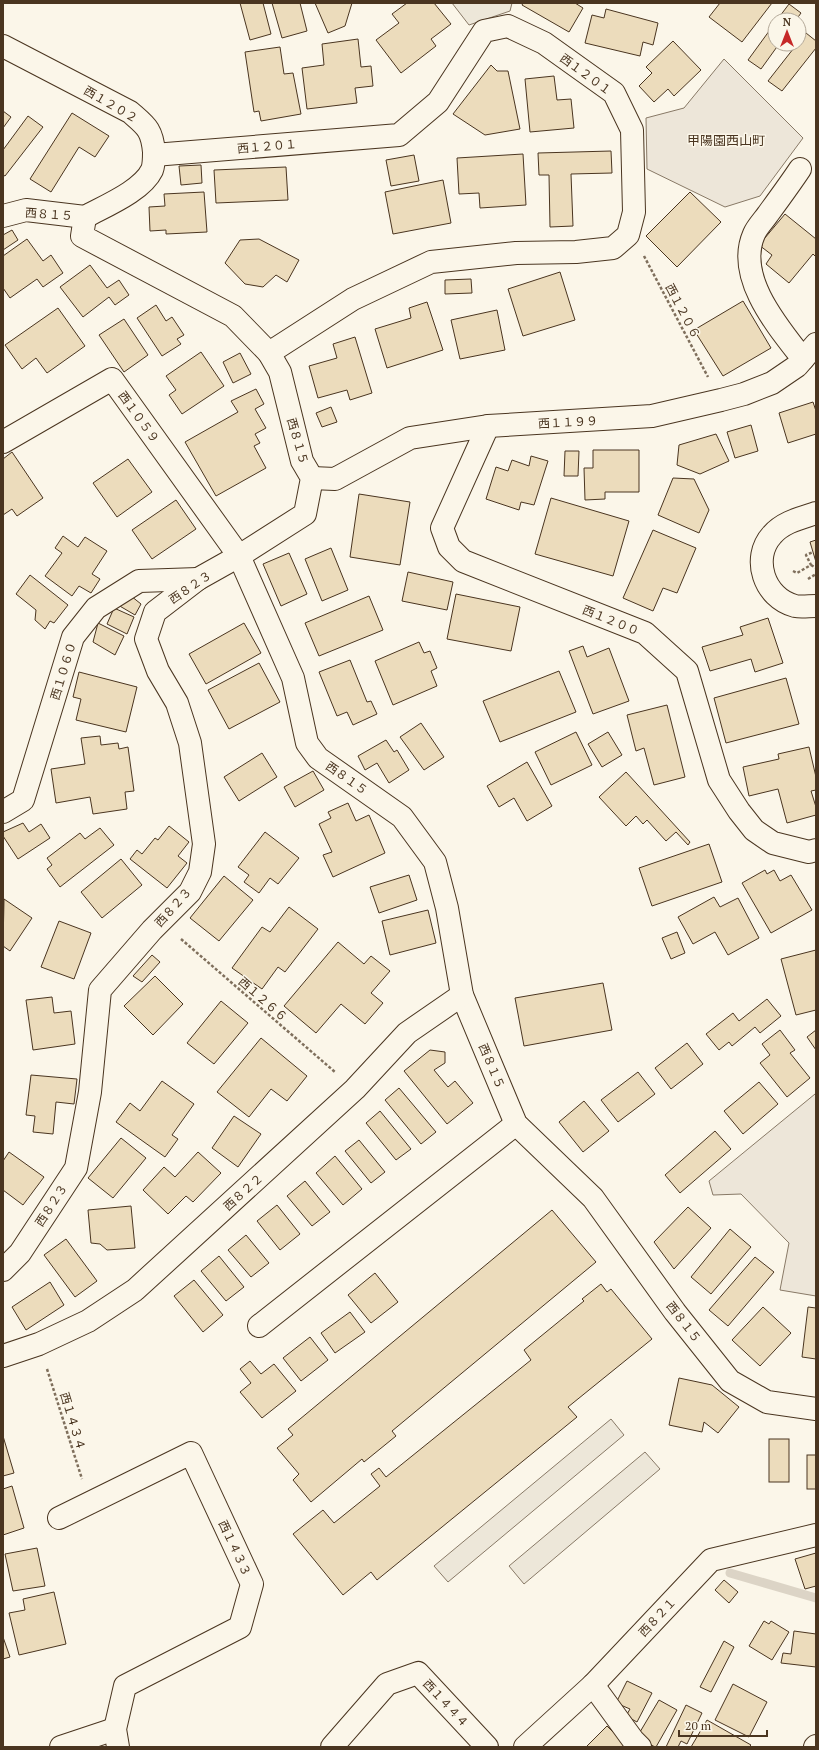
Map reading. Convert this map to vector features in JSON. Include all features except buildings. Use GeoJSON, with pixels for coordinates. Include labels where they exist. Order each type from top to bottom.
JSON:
{"type":"FeatureCollection","features":[{"type":"Feature","properties":{"kind":"street","name":"西１２０１"},"geometry":{"type":"LineString","coordinates":[[154,155],[399,135],[438,102],[484,31],[508,26],[544,43],[614,93],[632,130],[634,212],[628,235],[613,248],[576,252],[516,253],[431,262],[353,298],[270,353]]}},
{"type":"Feature","properties":{"kind":"street","name":"西１２０２"},"geometry":{"type":"LineString","coordinates":[[3,46],[130,112],[144,124],[153,137],[153,169],[143,181],[127,194],[85,217]]}},
{"type":"Feature","properties":{"kind":"street"},"geometry":{"type":"LineString","coordinates":[[800,169],[754,234],[749,253],[751,274],[755,288],[787,339],[810,351]]}},
{"type":"Feature","properties":{"kind":"street","name":"西８１５"},"geometry":{"type":"LineString","coordinates":[[3,216],[26,210],[85,217],[82,236],[233,316],[270,353],[280,372],[302,461],[312,478],[305,514],[239,556],[292,678],[307,743],[318,758],[402,817],[435,862],[447,908],[462,995],[516,1124],[592,1198],[675,1312],[730,1381],[767,1402],[816,1409]]}},
{"type":"Feature","properties":{"kind":"street","name":"西１１９９"},"geometry":{"type":"LineString","coordinates":[[312,478],[335,479],[410,438],[488,426],[609,419],[659,414],[744,394],[772,383],[786,374],[810,351]]}},
{"type":"Feature","properties":{"kind":"street","name":"西１０５９"},"geometry":{"type":"LineString","coordinates":[[3,442],[112,379],[239,556]]}},
{"type":"Feature","properties":{"kind":"street","name":"西１２００"},"geometry":{"type":"LineString","coordinates":[[488,426],[455,496],[442,528],[449,547],[463,561],[646,633],[687,671],[719,780],[739,812],[754,830],[773,843],[809,852],[816,850]]}},
{"type":"Feature","properties":{"kind":"street"},"geometry":{"type":"LineString","coordinates":[[816,513],[783,526],[772,535],[761,555],[761,564],[767,585],[775,594],[783,601],[794,606],[816,606]]}},
{"type":"Feature","properties":{"kind":"street","name":"西８２３"},"geometry":{"type":"LineString","coordinates":[[3,1270],[20,1253],[76,1168],[90,1092],[100,990],[160,922],[190,892],[200,872],[204,844],[190,743],[177,703],[158,671],[146,639],[155,612],[198,579],[239,556]]}},
{"type":"Feature","properties":{"kind":"street","name":"西１０６０"},"geometry":{"type":"LineString","coordinates":[[3,812],[23,800],[73,637],[96,608],[139,581],[198,579]]}},
{"type":"Feature","properties":{"kind":"street","name":"西８２２"},"geometry":{"type":"LineString","coordinates":[[3,1356],[39,1344],[88,1321],[135,1290],[355,1089],[406,1033],[462,995]]}},
{"type":"Feature","properties":{"kind":"street"},"geometry":{"type":"LineString","coordinates":[[259,1326],[516,1124]]}},
{"type":"Feature","properties":{"kind":"street","name":"西１４３３"},"geometry":{"type":"LineString","coordinates":[[59,1518],[191,1453],[252,1584],[240,1627],[125,1686],[116,1738]]}},
{"type":"Feature","properties":{"kind":"street","name":"西８２１"},"geometry":{"type":"LineString","coordinates":[[525,1747],[592,1685],[711,1560],[816,1535]]}},
{"type":"Feature","properties":{"kind":"street","name":"西１４４４"},"geometry":{"type":"LineString","coordinates":[[332,1747],[387,1684],[418,1673],[488,1747]]}},
{"type":"Feature","properties":{"kind":"street"},"geometry":{"type":"LineString","coordinates":[[592,1685],[633,1740],[640,1747]]}},
{"type":"Feature","properties":{"kind":"street"},"geometry":{"type":"LineString","coordinates":[[61,1747],[116,1738]]}},
{"type":"Feature","properties":{"kind":"path","name":"西１２０６"},"geometry":{"type":"LineString","coordinates":[[641,251],[710,379]]}},
{"type":"Feature","properties":{"kind":"path"},"geometry":{"type":"LineString","coordinates":[[813,552],[806,555],[811,564],[816,568]]}},
{"type":"Feature","properties":{"kind":"path"},"geometry":{"type":"LineString","coordinates":[[791,569],[797,573],[811,564]]}},
{"type":"Feature","properties":{"kind":"path","name":"西１２６６"},"geometry":{"type":"LineString","coordinates":[[160,922],[355,1089]]}},
{"type":"Feature","properties":{"kind":"path","name":"西１４３４"},"geometry":{"type":"LineString","coordinates":[[39,1344],[90,1503]]}},
{"type":"Feature","properties":{"kind":"shaded area"},"geometry":{"type":"Polygon","coordinates":[[[452,3],[512,3],[510,11],[469,25],[452,3]]]}},
{"type":"Feature","properties":{"kind":"shaded area"},"geometry":{"type":"Polygon","coordinates":[[[724,59],[803,138],[760,196],[725,207],[647,169],[646,118],[684,108],[724,59]]]}},
{"type":"Feature","properties":{"kind":"shaded area"},"geometry":{"type":"Polygon","coordinates":[[[815,1094],[816,1296],[780,1290],[789,1243],[741,1194],[713,1195],[709,1181],[815,1094]]]}},
{"type":"Feature","properties":{"kind":"shaded area"},"geometry":{"type":"Polygon","coordinates":[[[611,1419],[624,1435],[448,1582],[434,1566],[611,1419]]]}},
{"type":"Feature","properties":{"kind":"shaded area"},"geometry":{"type":"Polygon","coordinates":[[[645,1452],[660,1469],[524,1584],[509,1566],[645,1452]]]}},
{"type":"Feature","properties":{"kind":"waterway"},"geometry":{"type":"LineString","coordinates":[[730,1573],[816,1598]]}},
{"type":"Feature","properties":{"kind":"district","name":"甲陽園西山町"},"geometry":{"type":"Point","coordinates":[726,140]}}]}
